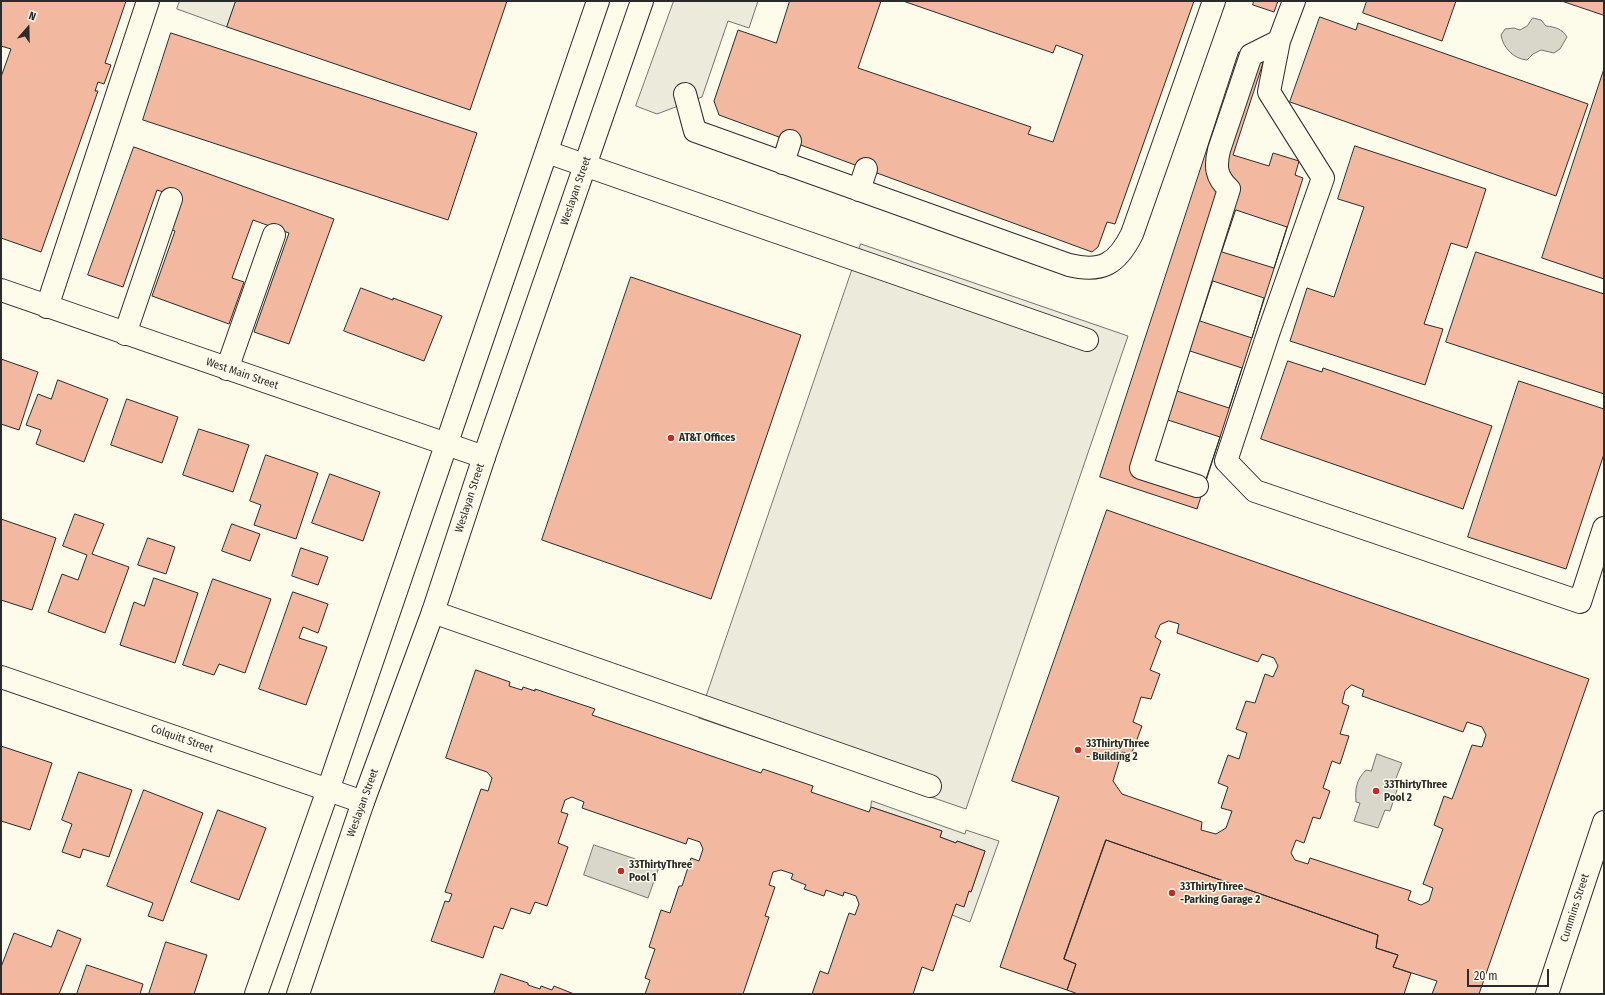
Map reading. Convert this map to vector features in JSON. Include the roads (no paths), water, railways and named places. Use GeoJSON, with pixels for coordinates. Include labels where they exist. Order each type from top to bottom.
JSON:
{"type":"FeatureCollection","features":[{"type":"Feature","properties":{"kind":"main road"},"geometry":{"type":"LineString","coordinates":[[47,307],[148,1]]}},
{"type":"Feature","properties":{"kind":"main road"},"geometry":{"type":"LineString","coordinates":[[256,994],[328,790],[598,1]]}},
{"type":"Feature","properties":{"kind":"main road","name":"Weslayan Street"},"geometry":{"type":"LineString","coordinates":[[298,994],[363,802],[433,612],[484,457],[642,1]]}},
{"type":"Feature","properties":{"kind":"main road"},"geometry":{"type":"LineString","coordinates":[[685,94],[695,131],[1069,265],[1081,268],[1096,268],[1110,263],[1124,249],[1132,234],[1214,1]]}},
{"type":"Feature","properties":{"kind":"main road"},"geometry":{"type":"LineString","coordinates":[[1294,1],[1279,41],[1268,92],[1323,178],[1226,461],[1255,490],[1580,602],[1604,528]]}},
{"type":"Feature","properties":{"kind":"main road"},"geometry":{"type":"LineString","coordinates":[[1197,486],[1141,468],[1229,189],[1222,182],[1217,172],[1216,161],[1219,150],[1251,55],[1279,41]]}},
{"type":"Feature","properties":{"kind":"main road"},"geometry":{"type":"LineString","coordinates":[[782,163],[790,141]]}},
{"type":"Feature","properties":{"kind":"main road"},"geometry":{"type":"LineString","coordinates":[[547,152],[1087,340]]}},
{"type":"Feature","properties":{"kind":"main road"},"geometry":{"type":"LineString","coordinates":[[859,190],[866,169]]}},
{"type":"Feature","properties":{"kind":"main road"},"geometry":{"type":"LineString","coordinates":[[125,334],[171,199]]}},
{"type":"Feature","properties":{"kind":"main road"},"geometry":{"type":"LineString","coordinates":[[227,370],[274,235]]}},
{"type":"Feature","properties":{"kind":"main road","name":"West Main Street"},"geometry":{"type":"LineString","coordinates":[[1,290],[227,370],[484,457]]}},
{"type":"Feature","properties":{"kind":"main road"},"geometry":{"type":"LineString","coordinates":[[433,612],[930,786]]}},
{"type":"Feature","properties":{"kind":"main road","name":"Colquitt Street"},"geometry":{"type":"LineString","coordinates":[[1,677],[363,802]]}},
{"type":"Feature","properties":{"kind":"main road","name":"Cummins Street"},"geometry":{"type":"LineString","coordinates":[[1547,994],[1604,823]]}},
{"type":"Feature","properties":{"kind":"place","name":"AT&T Offices"},"geometry":{"type":"Point","coordinates":[671,438]}},
{"type":"Feature","properties":{"kind":"place","name":"33ThirtyThree - Building 2"},"geometry":{"type":"Point","coordinates":[1078,750]}},
{"type":"Feature","properties":{"kind":"place","name":"33ThirtyThree Pool 2"},"geometry":{"type":"Point","coordinates":[1376,791]}},
{"type":"Feature","properties":{"kind":"place","name":"33ThirtyThree Pool 1"},"geometry":{"type":"Point","coordinates":[621,871]}},
{"type":"Feature","properties":{"kind":"place","name":"33ThirtyThree -Parking Garage 2"},"geometry":{"type":"Point","coordinates":[1172,893]}}]}
